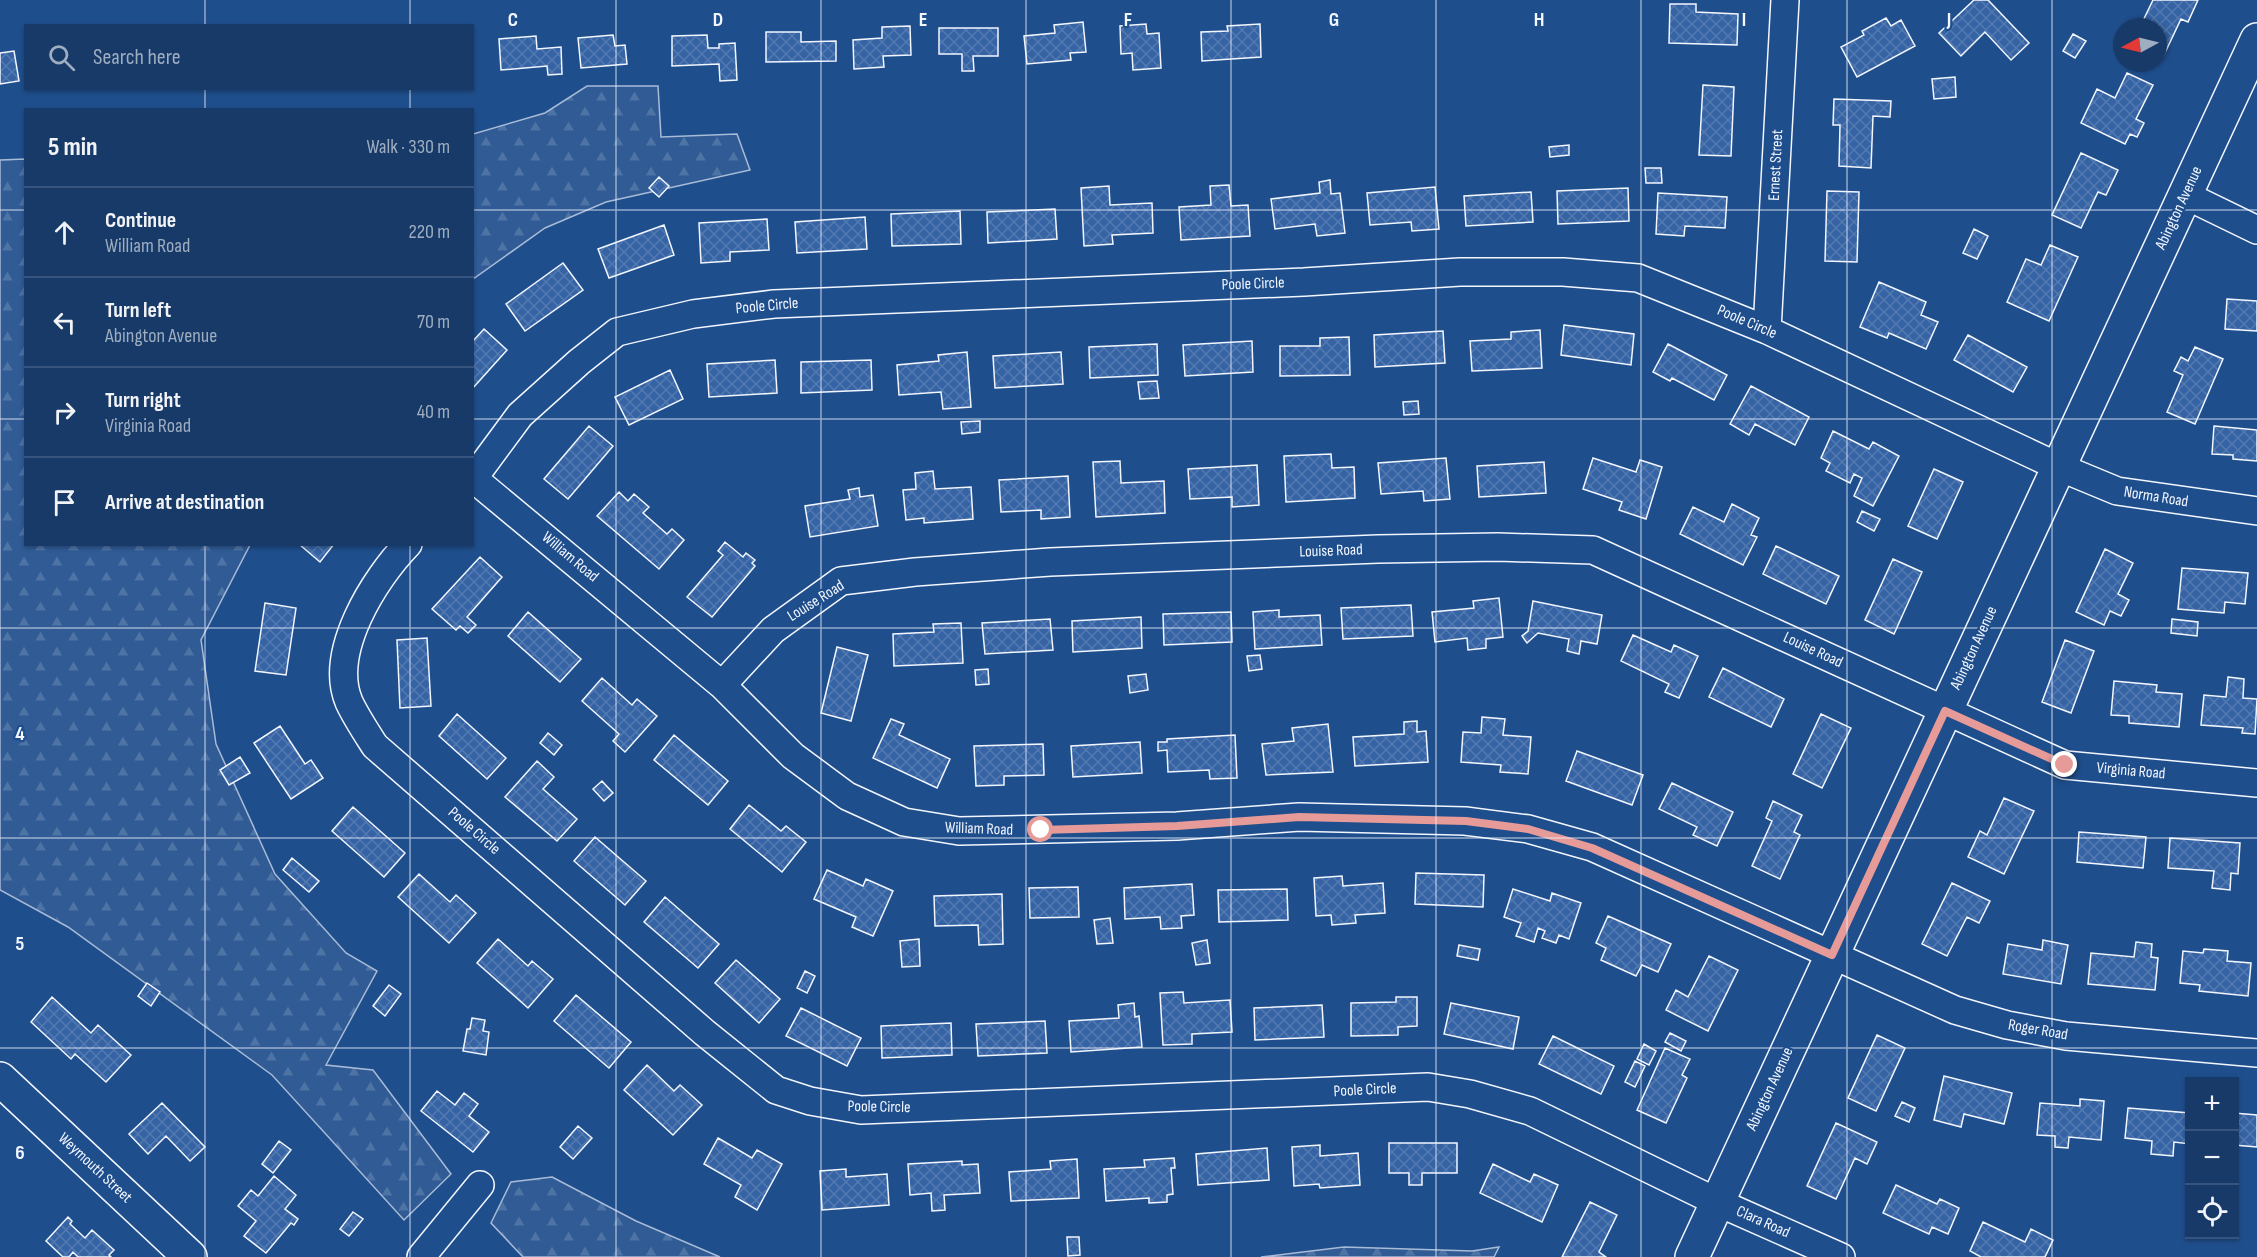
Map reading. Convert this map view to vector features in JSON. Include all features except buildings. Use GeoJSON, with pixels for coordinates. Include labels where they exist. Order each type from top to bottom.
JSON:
{"type":"FeatureCollection","features":[{"type":"Feature","properties":{"kind":"main road","name":"Abington Avenue"},"geometry":{"type":"LineString","coordinates":[[1692,1257],[2257,40]]}},
{"type":"Feature","properties":{"kind":"main road","name":"Weymouth Street"},"geometry":{"type":"LineString","coordinates":[[0,1079],[190,1257]]}},
{"type":"Feature","properties":{"kind":"street","name":"Ernest Street"},"geometry":{"type":"LineString","coordinates":[[1767,330],[1785,0]]}},
{"type":"Feature","properties":{"kind":"street"},"geometry":{"type":"LineString","coordinates":[[2185,195],[2257,230]]}},
{"type":"Feature","properties":{"kind":"street","name":"Poole Circle"},"geometry":{"type":"LineString","coordinates":[[474,479],[520,415],[579,362],[617,332],[693,314],[774,304],[1304,282],[1460,272],[1563,272],[1638,278],[1767,330],[2059,467]]}},
{"type":"Feature","properties":{"kind":"street","name":"Norma Road"},"geometry":{"type":"LineString","coordinates":[[2059,467],[2117,491],[2257,511]]}},
{"type":"Feature","properties":{"kind":"street","name":"William Road"},"geometry":{"type":"LineString","coordinates":[[474,481],[722,685],[793,756],[847,796],[904,822],[959,831],[1041,830],[1177,826],[1299,817],[1466,821],[1528,829],[1592,848],[1832,955]]}},
{"type":"Feature","properties":{"kind":"street","name":"Poole Circle"},"geometry":{"type":"LineString","coordinates":[[406,546],[397,556],[351,626],[344,664],[348,700],[375,746],[705,1033],[776,1090],[810,1101],[861,1110],[1428,1087],[1470,1094],[1530,1111],[1718,1202]]}},
{"type":"Feature","properties":{"kind":"street","name":"Louise Road"},"geometry":{"type":"LineString","coordinates":[[722,685],[773,630],[842,581],[915,572],[1050,562],[1498,547],[1593,550],[1945,711]]}},
{"type":"Feature","properties":{"kind":"street","name":"Virginia Road"},"geometry":{"type":"LineString","coordinates":[[1945,711],[2065,765],[2257,783]]}},
{"type":"Feature","properties":{"kind":"street","name":"Roger Road"},"geometry":{"type":"LineString","coordinates":[[1832,955],[1955,1010],[2007,1025],[2066,1036],[2257,1053]]}},
{"type":"Feature","properties":{"kind":"street"},"geometry":{"type":"LineString","coordinates":[[421,1257],[480,1185]]}},
{"type":"Feature","properties":{"kind":"street","name":"Clara Road"},"geometry":{"type":"LineString","coordinates":[[1718,1202],[1841,1257]]}},
{"type":"Feature","properties":{"kind":"green space"},"geometry":{"type":"Polygon","coordinates":[[[587,86],[658,86],[661,137],[737,134],[750,170],[606,202],[545,228],[474,278],[474,134],[545,113],[587,86]]]}},
{"type":"Feature","properties":{"kind":"green space"},"geometry":{"type":"Polygon","coordinates":[[[24,159],[24,546],[249,546],[201,640],[216,744],[275,874],[346,953],[377,971],[326,1065],[373,1070],[451,1174],[404,1220],[272,1075],[68,927],[0,890],[0,160],[24,159]]]}},
{"type":"Feature","properties":{"kind":"green space"},"geometry":{"type":"Polygon","coordinates":[[[552,1177],[636,1221],[720,1257],[523,1257],[491,1223],[511,1182],[552,1177]]]}},
{"type":"Feature","properties":{"kind":"green space"},"geometry":{"type":"Polygon","coordinates":[[[1344,1247],[1472,1251],[1499,1247],[1494,1257],[1261,1257],[1344,1247]]]}},
{"type":"Feature","properties":{"kind":"route"},"geometry":{"type":"LineString","coordinates":[[1041,830],[1177,826],[1299,817],[1466,821],[1528,829],[1592,848],[1832,955],[1945,711],[2065,765]]}}]}
